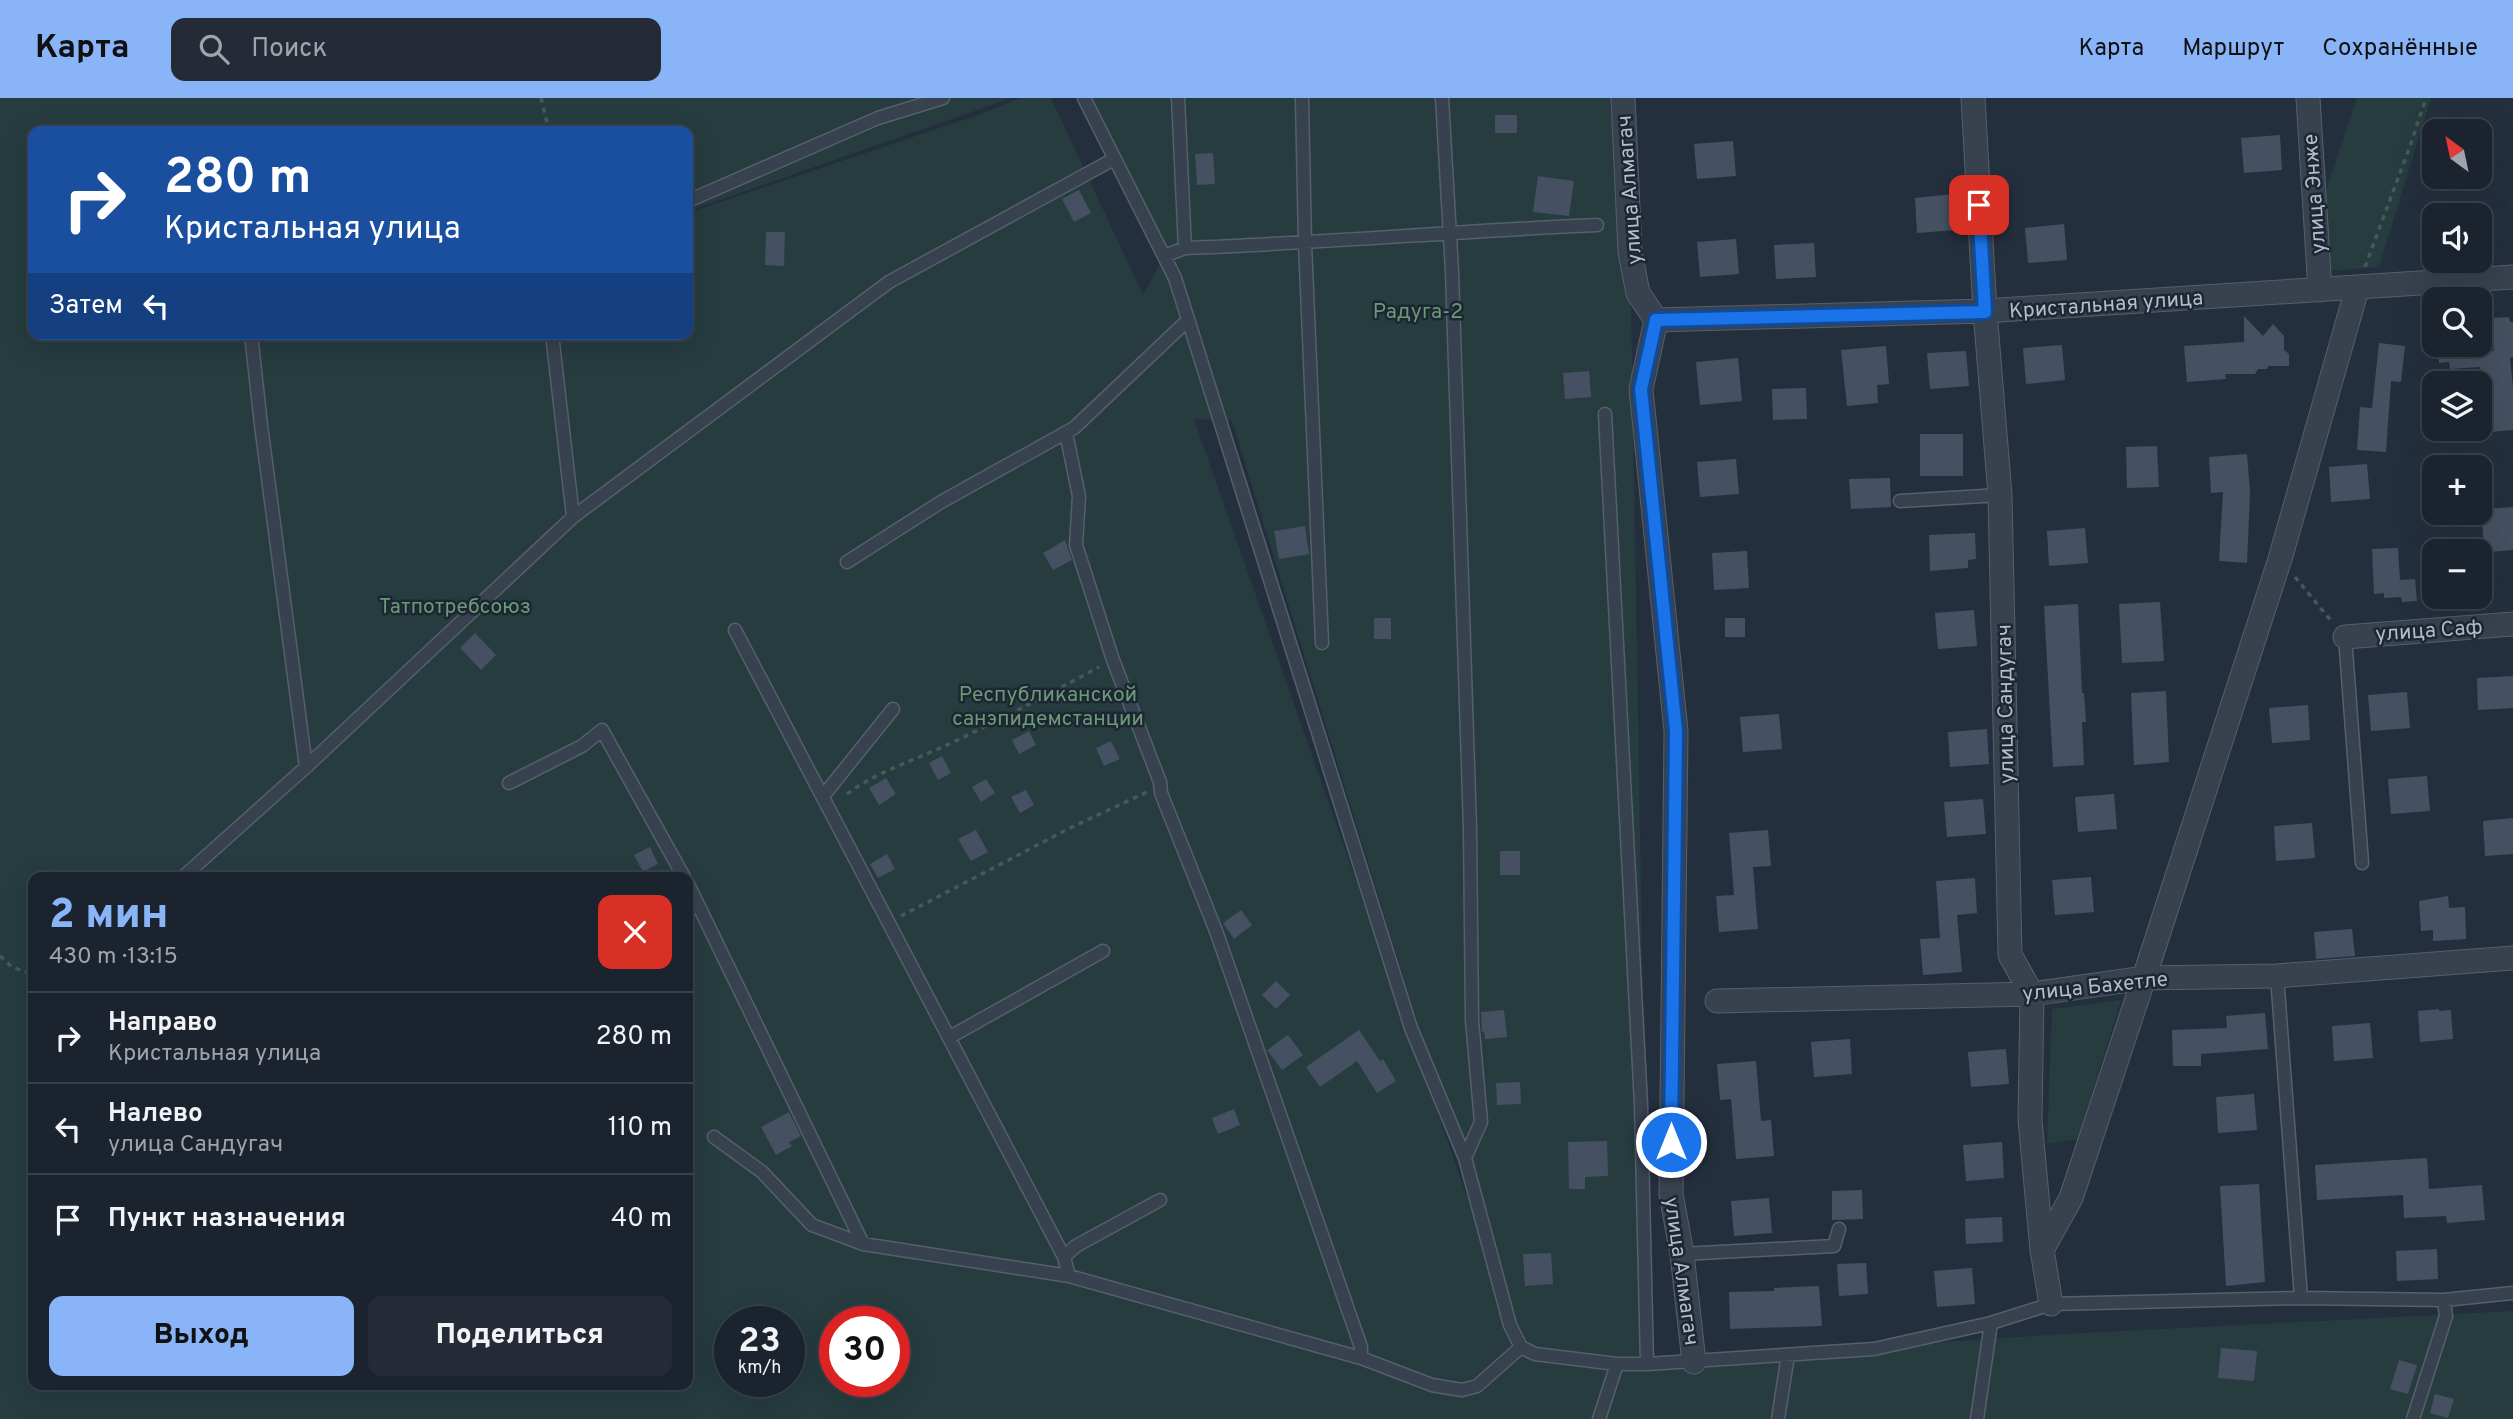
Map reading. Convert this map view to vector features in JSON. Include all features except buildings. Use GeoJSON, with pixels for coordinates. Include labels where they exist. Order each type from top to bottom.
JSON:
{"type":"FeatureCollection","features":[{"type":"Feature","properties":{"kind":"street","name":"улица Алмагач"},"geometry":{"type":"LineString","coordinates":[[1623,98],[1630,252],[1637,293],[1656,320],[1641,389],[1676,731],[1671,1194],[1682,1254],[1694,1362]]}},
{"type":"Feature","properties":{"kind":"street","name":"улица Сандугач"},"geometry":{"type":"LineString","coordinates":[[1973,98],[1985,312],[2000,495],[2010,955],[2032,994]]}},
{"type":"Feature","properties":{"kind":"street","name":"улица Энже"},"geometry":{"type":"LineString","coordinates":[[2308,98],[2320,290]]}},
{"type":"Feature","properties":{"kind":"street","name":"Кристальная улица"},"geometry":{"type":"LineString","coordinates":[[1656,320],[1985,312],[2513,277]]}},
{"type":"Feature","properties":{"kind":"street"},"geometry":{"type":"LineString","coordinates":[[2042,1250],[2071,1198],[2144,978],[2280,559],[2357,289]]}},
{"type":"Feature","properties":{"kind":"street","name":"улица Саф"},"geometry":{"type":"LineString","coordinates":[[2345,637],[2513,624]]}},
{"type":"Feature","properties":{"kind":"street","name":"улица Бахетле"},"geometry":{"type":"LineString","coordinates":[[1717,1000],[2032,994],[2144,978],[2277,976],[2513,958]]}},
{"type":"Feature","properties":{"kind":"street"},"geometry":{"type":"LineString","coordinates":[[2032,994],[2030,1120],[2042,1250],[2051,1304]]}},
{"type":"Feature","properties":{"kind":"lane"},"geometry":{"type":"LineString","coordinates":[[693,199],[877,118],[943,98]]}},
{"type":"Feature","properties":{"kind":"lane"},"geometry":{"type":"LineString","coordinates":[[1084,98],[1175,278],[1411,1028],[1465,1158],[1510,1325],[1521,1346],[1535,1354],[1616,1364],[1694,1362],[1874,1349],[1991,1323],[2051,1304],[2301,1298],[2444,1300],[2513,1293]]}},
{"type":"Feature","properties":{"kind":"lane"},"geometry":{"type":"LineString","coordinates":[[1178,98],[1185,247]]}},
{"type":"Feature","properties":{"kind":"lane"},"geometry":{"type":"LineString","coordinates":[[1302,98],[1305,243],[1322,643]]}},
{"type":"Feature","properties":{"kind":"lane"},"geometry":{"type":"LineString","coordinates":[[1442,98],[1450,232],[1469,814],[1472,1020],[1481,1122],[1465,1158]]}},
{"type":"Feature","properties":{"kind":"lane"},"geometry":{"type":"LineString","coordinates":[[189,872],[306,767],[573,517],[889,282],[1114,159]]}},
{"type":"Feature","properties":{"kind":"lane"},"geometry":{"type":"LineString","coordinates":[[1164,256],[1185,247],[1305,243],[1597,225]]}},
{"type":"Feature","properties":{"kind":"lane"},"geometry":{"type":"LineString","coordinates":[[847,562],[941,502],[1074,428],[1188,320]]}},
{"type":"Feature","properties":{"kind":"lane"},"geometry":{"type":"LineString","coordinates":[[252,340],[306,767]]}},
{"type":"Feature","properties":{"kind":"lane"},"geometry":{"type":"LineString","coordinates":[[553,340],[573,517]]}},
{"type":"Feature","properties":{"kind":"lane"},"geometry":{"type":"LineString","coordinates":[[1605,414],[1641,1105],[1647,1364]]}},
{"type":"Feature","properties":{"kind":"lane"},"geometry":{"type":"LineString","coordinates":[[1066,433],[1079,496],[1076,545],[1113,660],[1161,793],[1216,931],[1361,1347],[1361,1358]]}},
{"type":"Feature","properties":{"kind":"lane"},"geometry":{"type":"LineString","coordinates":[[1900,501],[2000,495]]}},
{"type":"Feature","properties":{"kind":"lane"},"geometry":{"type":"LineString","coordinates":[[736,629],[1064,1258],[1069,1276]]}},
{"type":"Feature","properties":{"kind":"lane"},"geometry":{"type":"LineString","coordinates":[[2345,637],[2362,863]]}},
{"type":"Feature","properties":{"kind":"lane"},"geometry":{"type":"LineString","coordinates":[[827,801],[893,709]]}},
{"type":"Feature","properties":{"kind":"lane"},"geometry":{"type":"LineString","coordinates":[[509,783],[582,746],[602,730],[681,872]]}},
{"type":"Feature","properties":{"kind":"lane"},"geometry":{"type":"LineString","coordinates":[[693,894],[863,1244]]}},
{"type":"Feature","properties":{"kind":"lane"},"geometry":{"type":"LineString","coordinates":[[950,1037],[1104,951]]}},
{"type":"Feature","properties":{"kind":"lane"},"geometry":{"type":"LineString","coordinates":[[2277,976],[2301,1298]]}},
{"type":"Feature","properties":{"kind":"lane"},"geometry":{"type":"LineString","coordinates":[[714,1137],[762,1171],[812,1224],[863,1244],[1069,1276],[1361,1358],[1432,1385],[1462,1390],[1476,1386],[1521,1346]]}},
{"type":"Feature","properties":{"kind":"lane"},"geometry":{"type":"LineString","coordinates":[[1064,1258],[1076,1246],[1160,1200]]}},
{"type":"Feature","properties":{"kind":"lane"},"geometry":{"type":"LineString","coordinates":[[1682,1254],[1834,1246],[1839,1228]]}},
{"type":"Feature","properties":{"kind":"lane"},"geometry":{"type":"LineString","coordinates":[[2413,1419],[2446,1315],[2444,1300]]}},
{"type":"Feature","properties":{"kind":"lane"},"geometry":{"type":"LineString","coordinates":[[1977,1419],[1991,1323]]}},
{"type":"Feature","properties":{"kind":"lane"},"geometry":{"type":"LineString","coordinates":[[1778,1419],[1788,1355]]}},
{"type":"Feature","properties":{"kind":"lane"},"geometry":{"type":"LineString","coordinates":[[1599,1419],[1616,1364]]}},
{"type":"Feature","properties":{"kind":"path"},"geometry":{"type":"LineString","coordinates":[[541,98],[548,126]]}},
{"type":"Feature","properties":{"kind":"path"},"geometry":{"type":"LineString","coordinates":[[2357,289],[2426,98]]}},
{"type":"Feature","properties":{"kind":"path"},"geometry":{"type":"LineString","coordinates":[[2280,559],[2345,637]]}},
{"type":"Feature","properties":{"kind":"path"},"geometry":{"type":"LineString","coordinates":[[827,801],[866,779],[903,766],[1001,720],[1113,660]]}},
{"type":"Feature","properties":{"kind":"path"},"geometry":{"type":"LineString","coordinates":[[890,922],[1070,828],[1160,786]]}},
{"type":"Feature","properties":{"kind":"path"},"geometry":{"type":"LineString","coordinates":[[0,956],[12,967],[28,973]]}},
{"type":"Feature","properties":{"kind":"green space"},"geometry":{"type":"Polygon","coordinates":[[[0,98],[1005,98],[1006,100],[693,209],[693,126],[28,126],[28,340],[693,340],[693,211],[984,113],[1020,98],[1051,98],[1143,295],[1167,251],[1091,98],[1619,98],[1631,302],[1649,1361],[2064,1334],[2513,1311],[2513,1419],[0,1419],[0,98]],[[1194,419],[1494,1271],[1232,421],[1194,419]]]}},
{"type":"Feature","properties":{"kind":"green space"},"geometry":{"type":"Polygon","coordinates":[[[2357,98],[2431,98],[2425,119],[2422,119],[2422,127],[2379,267],[2327,271],[2326,191],[2357,98]]]}},
{"type":"Feature","properties":{"kind":"green space"},"geometry":{"type":"Polygon","coordinates":[[[2121,1000],[2078,1139],[2047,1144],[2052,1009],[2121,1000]]]}},
{"type":"Feature","properties":{"kind":"route"},"geometry":{"type":"LineString","coordinates":[[1671,1142],[1676,731],[1641,389],[1656,320],[1985,312],[1979,205]]}},
{"type":"Feature","properties":{"kind":"park label","name":"Радуга-2"},"geometry":{"type":"Point","coordinates":[1418,311]}},
{"type":"Feature","properties":{"kind":"park label","name":"Татпотребсоюз"},"geometry":{"type":"Point","coordinates":[455,606]}},
{"type":"Feature","properties":{"kind":"park label","name":"Республиканской санэпидемстанции"},"geometry":{"type":"Point","coordinates":[1048,706]}}]}
